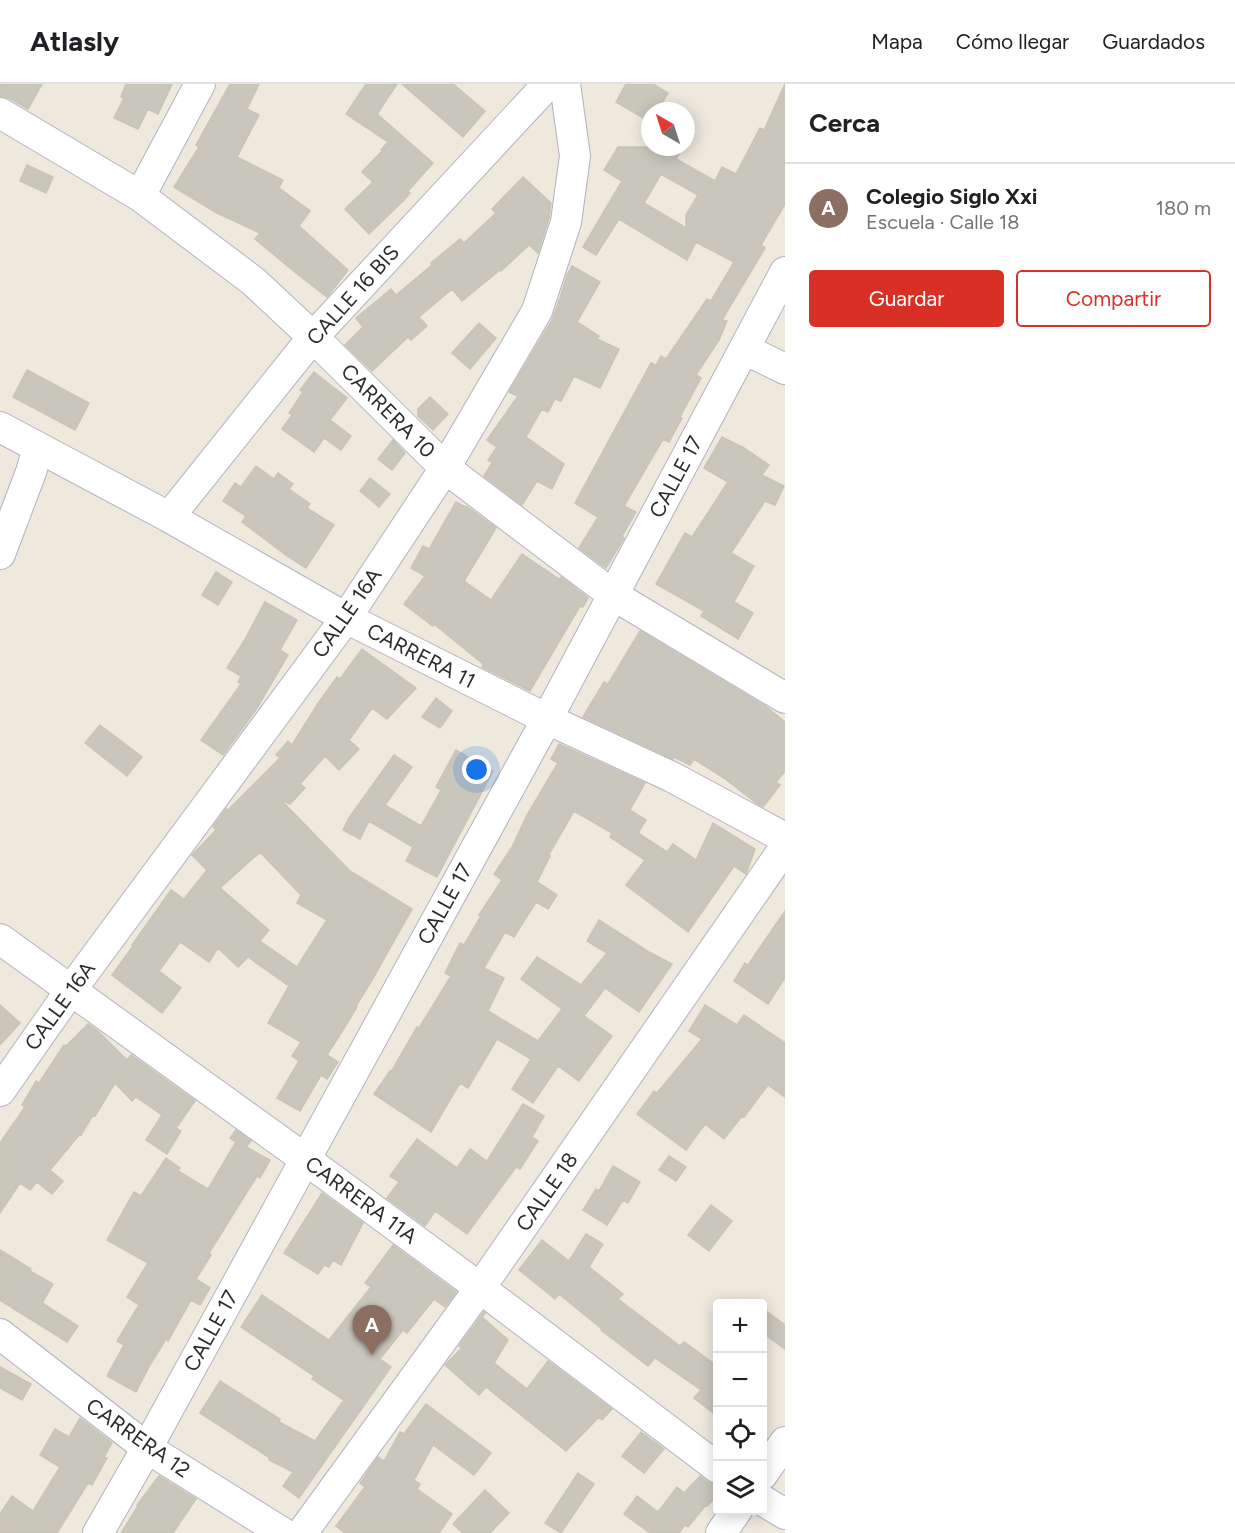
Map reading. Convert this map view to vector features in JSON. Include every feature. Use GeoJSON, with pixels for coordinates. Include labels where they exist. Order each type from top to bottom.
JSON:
{"type":"FeatureCollection","features":[{"type":"Feature","properties":{"kind":"street"},"geometry":{"type":"LineString","coordinates":[[140,196],[200,84]]}},
{"type":"Feature","properties":{"kind":"street","name":"CALLE 16 BIS"},"geometry":{"type":"LineString","coordinates":[[169,517],[313,337],[548,84]]}},
{"type":"Feature","properties":{"kind":"street","name":"CALLE 16A"},"geometry":{"type":"LineString","coordinates":[[0,1091],[71,990],[346,618],[445,468],[537,311],[566,222],[575,156],[565,84]]}},
{"type":"Feature","properties":{"kind":"street","name":"CARRERA 10"},"geometry":{"type":"LineString","coordinates":[[0,113],[140,196],[253,280],[445,468],[613,595],[785,698]]}},
{"type":"Feature","properties":{"kind":"street","name":"CALLE 17"},"geometry":{"type":"LineString","coordinates":[[98,1533],[147,1449],[547,719],[785,273]]}},
{"type":"Feature","properties":{"kind":"street"},"geometry":{"type":"LineString","coordinates":[[744,349],[785,369]]}},
{"type":"Feature","properties":{"kind":"street","name":"CARRERA 11"},"geometry":{"type":"LineString","coordinates":[[0,427],[169,517],[346,618],[547,719],[672,777],[785,838]]}},
{"type":"Feature","properties":{"kind":"street"},"geometry":{"type":"LineString","coordinates":[[0,554],[38,448]]}},
{"type":"Feature","properties":{"kind":"street","name":"CALLE 18"},"geometry":{"type":"LineString","coordinates":[[302,1533],[480,1288],[785,847]]}},
{"type":"Feature","properties":{"kind":"street","name":"CARRERA 11A"},"geometry":{"type":"LineString","coordinates":[[0,939],[480,1288],[713,1465]]}},
{"type":"Feature","properties":{"kind":"street","name":"CARRERA 12"},"geometry":{"type":"LineString","coordinates":[[0,1334],[147,1449],[283,1533]]}},
{"type":"Feature","properties":{"kind":"street"},"geometry":{"type":"LineString","coordinates":[[767,1468],[785,1442]]}},
{"type":"Feature","properties":{"kind":"street"},"geometry":{"type":"LineString","coordinates":[[767,1503],[785,1514]]}},
{"type":"Feature","properties":{"kind":"street"},"geometry":{"type":"LineString","coordinates":[[721,1533],[734,1515]]}},
{"type":"Feature","properties":{"kind":"building"},"geometry":{"type":"Polygon","coordinates":[[[0,84],[42,84],[28,109],[9,98],[0,96],[0,84]]]}},
{"type":"Feature","properties":{"kind":"building"},"geometry":{"type":"Polygon","coordinates":[[[126,84],[172,84],[158,114],[148,109],[138,129],[114,118],[124,98],[121,97],[126,84]]]}},
{"type":"Feature","properties":{"kind":"building"},"geometry":{"type":"Polygon","coordinates":[[[230,84],[259,84],[247,109],[259,115],[237,157],[283,180],[279,188],[310,211],[299,226],[348,270],[327,297],[255,239],[260,233],[215,212],[174,187],[199,147],[196,145],[230,84]]]}},
{"type":"Feature","properties":{"kind":"building"},"geometry":{"type":"Polygon","coordinates":[[[366,84],[397,84],[377,114],[433,163],[408,191],[410,193],[404,200],[369,234],[345,209],[373,182],[362,172],[388,142],[346,114],[366,84]]]}},
{"type":"Feature","properties":{"kind":"building"},"geometry":{"type":"Polygon","coordinates":[[[402,84],[453,84],[485,111],[463,137],[402,84]]]}},
{"type":"Feature","properties":{"kind":"building"},"geometry":{"type":"Polygon","coordinates":[[[626,84],[653,84],[668,93],[662,102],[641,102],[641,117],[616,102],[626,84]]]}},
{"type":"Feature","properties":{"kind":"building"},"geometry":{"type":"Polygon","coordinates":[[[785,84],[785,204],[761,245],[765,248],[722,320],[727,321],[719,340],[696,375],[701,378],[680,417],[682,418],[669,442],[663,439],[624,506],[636,512],[606,568],[579,548],[598,517],[575,503],[651,363],[656,365],[661,356],[666,359],[707,299],[711,301],[734,262],[696,242],[687,260],[619,219],[596,255],[583,247],[622,181],[604,170],[618,147],[641,147],[641,156],[678,156],[676,159],[715,181],[722,167],[736,174],[760,128],[764,130],[785,84]],[[661,174],[644,203],[686,228],[686,215],[698,195],[661,174]]]}},
{"type":"Feature","properties":{"kind":"building"},"geometry":{"type":"Polygon","coordinates":[[[27,165],[53,177],[46,193],[20,181],[27,165]]]}},
{"type":"Feature","properties":{"kind":"building"},"geometry":{"type":"Polygon","coordinates":[[[523,177],[551,203],[549,218],[538,253],[529,245],[501,271],[462,301],[452,289],[419,317],[427,326],[411,340],[408,337],[372,371],[345,345],[363,327],[356,318],[391,289],[396,295],[460,239],[464,243],[496,213],[492,209],[523,177]]]}},
{"type":"Feature","properties":{"kind":"building"},"geometry":{"type":"Polygon","coordinates":[[[572,266],[600,282],[577,322],[599,336],[597,339],[619,349],[600,388],[574,376],[561,401],[555,399],[548,412],[542,409],[526,437],[564,464],[552,489],[537,481],[522,505],[484,476],[492,463],[488,460],[497,447],[487,440],[518,396],[509,392],[552,320],[572,266]]]}},
{"type":"Feature","properties":{"kind":"building"},"geometry":{"type":"Polygon","coordinates":[[[479,323],[496,338],[470,369],[452,353],[479,323]]]}},
{"type":"Feature","properties":{"kind":"building"},"geometry":{"type":"Polygon","coordinates":[[[27,370],[89,403],[75,430],[13,397],[27,370]]]}},
{"type":"Feature","properties":{"kind":"building"},"geometry":{"type":"Polygon","coordinates":[[[314,372],[347,398],[330,420],[351,436],[341,450],[324,438],[314,452],[282,429],[292,415],[289,413],[303,392],[300,390],[314,372]]]}},
{"type":"Feature","properties":{"kind":"building"},"geometry":{"type":"Polygon","coordinates":[[[430,397],[448,414],[433,430],[418,416],[418,409],[430,397]]]}},
{"type":"Feature","properties":{"kind":"building"},"geometry":{"type":"Polygon","coordinates":[[[722,437],[744,448],[769,465],[762,475],[784,486],[775,505],[765,501],[731,553],[754,566],[734,602],[753,613],[738,639],[701,616],[704,611],[656,584],[685,533],[692,537],[728,482],[704,468],[722,437]]]}},
{"type":"Feature","properties":{"kind":"building"},"geometry":{"type":"Polygon","coordinates":[[[393,440],[405,453],[392,470],[378,459],[393,440]]]}},
{"type":"Feature","properties":{"kind":"building"},"geometry":{"type":"Polygon","coordinates":[[[256,466],[274,479],[278,473],[293,484],[289,489],[310,504],[307,508],[334,525],[306,568],[242,522],[246,516],[223,501],[235,483],[241,487],[256,466]]]}},
{"type":"Feature","properties":{"kind":"building"},"geometry":{"type":"Polygon","coordinates":[[[370,478],[390,494],[379,507],[360,491],[370,478]]]}},
{"type":"Feature","properties":{"kind":"building"},"geometry":{"type":"Polygon","coordinates":[[[456,502],[466,506],[496,528],[464,581],[491,600],[522,554],[559,579],[561,577],[588,598],[583,607],[580,606],[530,691],[482,667],[483,664],[434,624],[433,626],[404,604],[425,576],[411,568],[423,546],[429,549],[456,502]]]}},
{"type":"Feature","properties":{"kind":"building"},"geometry":{"type":"Polygon","coordinates":[[[216,572],[232,582],[218,605],[202,595],[216,572]]]}},
{"type":"Feature","properties":{"kind":"building"},"geometry":{"type":"Polygon","coordinates":[[[265,602],[297,620],[280,650],[288,655],[257,708],[223,755],[201,740],[241,684],[238,682],[241,676],[227,668],[265,602]]]}},
{"type":"Feature","properties":{"kind":"building"},"geometry":{"type":"Polygon","coordinates":[[[640,631],[764,705],[785,722],[785,771],[776,782],[780,785],[763,807],[694,759],[690,765],[674,757],[673,759],[583,717],[604,682],[608,684],[640,631]]]}},
{"type":"Feature","properties":{"kind":"building"},"geometry":{"type":"Polygon","coordinates":[[[362,649],[416,688],[387,719],[372,708],[349,740],[359,749],[339,770],[325,756],[300,784],[305,788],[290,804],[280,799],[350,871],[412,909],[327,1055],[338,1062],[327,1079],[321,1075],[300,1111],[277,1098],[299,1061],[292,1056],[301,1042],[268,1023],[289,986],[248,957],[238,967],[218,948],[209,962],[180,942],[159,971],[181,988],[162,1013],[112,975],[171,890],[184,899],[207,870],[192,855],[216,830],[213,827],[226,809],[228,810],[280,758],[276,755],[288,741],[292,745],[337,677],[340,679],[362,649]],[[260,852],[220,888],[269,930],[260,941],[297,967],[327,920],[297,903],[301,895],[260,852]]]}},
{"type":"Feature","properties":{"kind":"building"},"geometry":{"type":"Polygon","coordinates":[[[436,698],[452,711],[440,728],[422,717],[436,698]]]}},
{"type":"Feature","properties":{"kind":"building"},"geometry":{"type":"Polygon","coordinates":[[[100,725],[142,757],[127,776],[85,743],[100,725]]]}},
{"type":"Feature","properties":{"kind":"building"},"geometry":{"type":"Polygon","coordinates":[[[559,744],[645,783],[630,810],[646,820],[638,833],[667,852],[673,844],[696,860],[713,823],[755,849],[746,874],[734,866],[688,932],[626,885],[645,860],[610,837],[612,833],[574,811],[548,856],[550,856],[537,882],[557,895],[548,909],[536,902],[514,937],[505,932],[484,968],[504,978],[488,1011],[538,1041],[562,1009],[521,979],[537,957],[581,985],[607,953],[587,941],[599,920],[672,964],[639,1012],[605,988],[584,1016],[612,1036],[579,1081],[558,1066],[533,1103],[512,1089],[531,1059],[497,1039],[468,1088],[460,1083],[431,1132],[374,1094],[391,1072],[417,1027],[419,1028],[451,976],[445,973],[460,943],[464,945],[481,916],[479,915],[502,880],[494,874],[512,847],[527,815],[558,763],[551,759],[559,744]]]}},
{"type":"Feature","properties":{"kind":"building"},"geometry":{"type":"Polygon","coordinates":[[[456,750],[493,771],[437,877],[406,861],[413,847],[369,821],[360,839],[343,830],[394,755],[412,767],[385,805],[421,826],[441,790],[436,787],[456,750]]]}},
{"type":"Feature","properties":{"kind":"building"},"geometry":{"type":"Polygon","coordinates":[[[785,911],[785,978],[768,1004],[734,981],[745,963],[748,965],[785,911]]]}},
{"type":"Feature","properties":{"kind":"building"},"geometry":{"type":"Polygon","coordinates":[[[0,1005],[20,1023],[0,1045],[0,1005]]]}},
{"type":"Feature","properties":{"kind":"building"},"geometry":{"type":"Polygon","coordinates":[[[705,1005],[737,1025],[744,1015],[785,1043],[785,1097],[768,1085],[724,1139],[705,1124],[686,1150],[637,1114],[654,1091],[657,1093],[702,1039],[689,1031],[705,1005]]]}},
{"type":"Feature","properties":{"kind":"building"},"geometry":{"type":"Polygon","coordinates":[[[88,1024],[127,1060],[131,1055],[195,1101],[176,1128],[181,1131],[167,1154],[146,1140],[162,1115],[136,1097],[132,1101],[115,1083],[81,1135],[50,1170],[63,1181],[52,1194],[37,1182],[30,1190],[20,1183],[0,1213],[0,1143],[25,1107],[22,1105],[36,1081],[39,1083],[64,1045],[66,1046],[88,1024]]]}},
{"type":"Feature","properties":{"kind":"building"},"geometry":{"type":"Polygon","coordinates":[[[523,1104],[544,1116],[532,1137],[538,1141],[520,1169],[516,1167],[467,1234],[435,1211],[425,1226],[387,1198],[399,1182],[390,1176],[417,1139],[457,1168],[470,1149],[487,1161],[523,1104]]]}},
{"type":"Feature","properties":{"kind":"building"},"geometry":{"type":"Polygon","coordinates":[[[236,1130],[251,1141],[246,1147],[270,1160],[260,1178],[257,1176],[209,1253],[211,1255],[196,1279],[210,1288],[200,1305],[191,1300],[168,1341],[166,1339],[150,1365],[136,1392],[107,1376],[124,1345],[117,1341],[139,1305],[127,1297],[148,1263],[107,1240],[134,1192],[141,1196],[166,1158],[180,1168],[178,1171],[208,1189],[236,1142],[230,1138],[236,1130]]]}},
{"type":"Feature","properties":{"kind":"building"},"geometry":{"type":"Polygon","coordinates":[[[669,1156],[686,1167],[676,1181],[659,1170],[669,1156]]]}},
{"type":"Feature","properties":{"kind":"building"},"geometry":{"type":"Polygon","coordinates":[[[613,1166],[640,1182],[628,1203],[623,1200],[607,1225],[583,1210],[596,1189],[599,1191],[613,1166]]]}},
{"type":"Feature","properties":{"kind":"building"},"geometry":{"type":"Polygon","coordinates":[[[322,1193],[363,1223],[341,1265],[333,1260],[329,1267],[324,1265],[318,1274],[284,1253],[322,1193]]]}},
{"type":"Feature","properties":{"kind":"building"},"geometry":{"type":"Polygon","coordinates":[[[711,1205],[732,1221],[709,1251],[688,1235],[711,1205]]]}},
{"type":"Feature","properties":{"kind":"building"},"geometry":{"type":"Polygon","coordinates":[[[586,1234],[603,1244],[589,1267],[623,1294],[618,1299],[680,1346],[684,1342],[713,1363],[713,1413],[694,1398],[701,1390],[655,1358],[648,1366],[559,1294],[555,1299],[519,1270],[542,1240],[569,1261],[586,1234]]]}},
{"type":"Feature","properties":{"kind":"building"},"geometry":{"type":"Polygon","coordinates":[[[393,1245],[456,1292],[445,1307],[434,1299],[407,1333],[403,1330],[380,1359],[391,1367],[299,1498],[283,1486],[293,1472],[269,1460],[270,1458],[200,1413],[220,1381],[280,1419],[279,1422],[315,1441],[344,1400],[312,1379],[314,1376],[241,1327],[262,1295],[329,1340],[371,1287],[365,1283],[393,1245]]]}},
{"type":"Feature","properties":{"kind":"building"},"geometry":{"type":"Polygon","coordinates":[[[0,1250],[53,1284],[42,1303],[78,1326],[67,1342],[0,1300],[0,1250]]]}},
{"type":"Feature","properties":{"kind":"building"},"geometry":{"type":"Polygon","coordinates":[[[484,1312],[482,1317],[508,1340],[494,1363],[527,1389],[548,1361],[612,1409],[602,1420],[599,1417],[566,1451],[486,1387],[479,1395],[445,1365],[462,1348],[459,1346],[484,1312]]]}},
{"type":"Feature","properties":{"kind":"building"},"geometry":{"type":"Polygon","coordinates":[[[767,1312],[785,1325],[785,1349],[767,1336],[767,1312]]]}},
{"type":"Feature","properties":{"kind":"building"},"geometry":{"type":"Polygon","coordinates":[[[0,1367],[31,1384],[22,1400],[0,1388],[0,1367]]]}},
{"type":"Feature","properties":{"kind":"building"},"geometry":{"type":"Polygon","coordinates":[[[426,1404],[491,1453],[474,1475],[433,1445],[414,1480],[420,1484],[417,1489],[452,1514],[439,1533],[345,1533],[336,1526],[365,1487],[360,1483],[378,1457],[384,1461],[400,1432],[404,1434],[426,1404]]]}},
{"type":"Feature","properties":{"kind":"building"},"geometry":{"type":"Polygon","coordinates":[[[80,1418],[112,1443],[104,1457],[107,1458],[92,1485],[88,1483],[57,1533],[0,1533],[0,1514],[12,1496],[33,1511],[60,1467],[40,1455],[55,1429],[69,1437],[80,1418]]]}},
{"type":"Feature","properties":{"kind":"building"},"geometry":{"type":"Polygon","coordinates":[[[641,1432],[664,1449],[644,1473],[622,1456],[641,1432]]]}},
{"type":"Feature","properties":{"kind":"building"},"geometry":{"type":"Polygon","coordinates":[[[578,1473],[594,1484],[561,1533],[545,1523],[578,1473]]]}},
{"type":"Feature","properties":{"kind":"building"},"geometry":{"type":"Polygon","coordinates":[[[159,1476],[196,1499],[173,1533],[121,1533],[137,1505],[159,1476]]]}},
{"type":"Feature","properties":{"kind":"building"},"geometry":{"type":"Polygon","coordinates":[[[700,1476],[713,1484],[713,1500],[688,1527],[685,1525],[679,1533],[650,1533],[624,1514],[637,1496],[658,1512],[677,1487],[684,1493],[700,1476]]]}},
{"type":"Feature","properties":{"kind":"building"},"geometry":{"type":"Polygon","coordinates":[[[485,1490],[509,1513],[490,1533],[463,1533],[453,1524],[485,1490]]]}},
{"type":"Feature","properties":{"kind":"place","name":"Colegio Siglo Xxi"},"geometry":{"type":"Point","coordinates":[372,1355]}}]}
